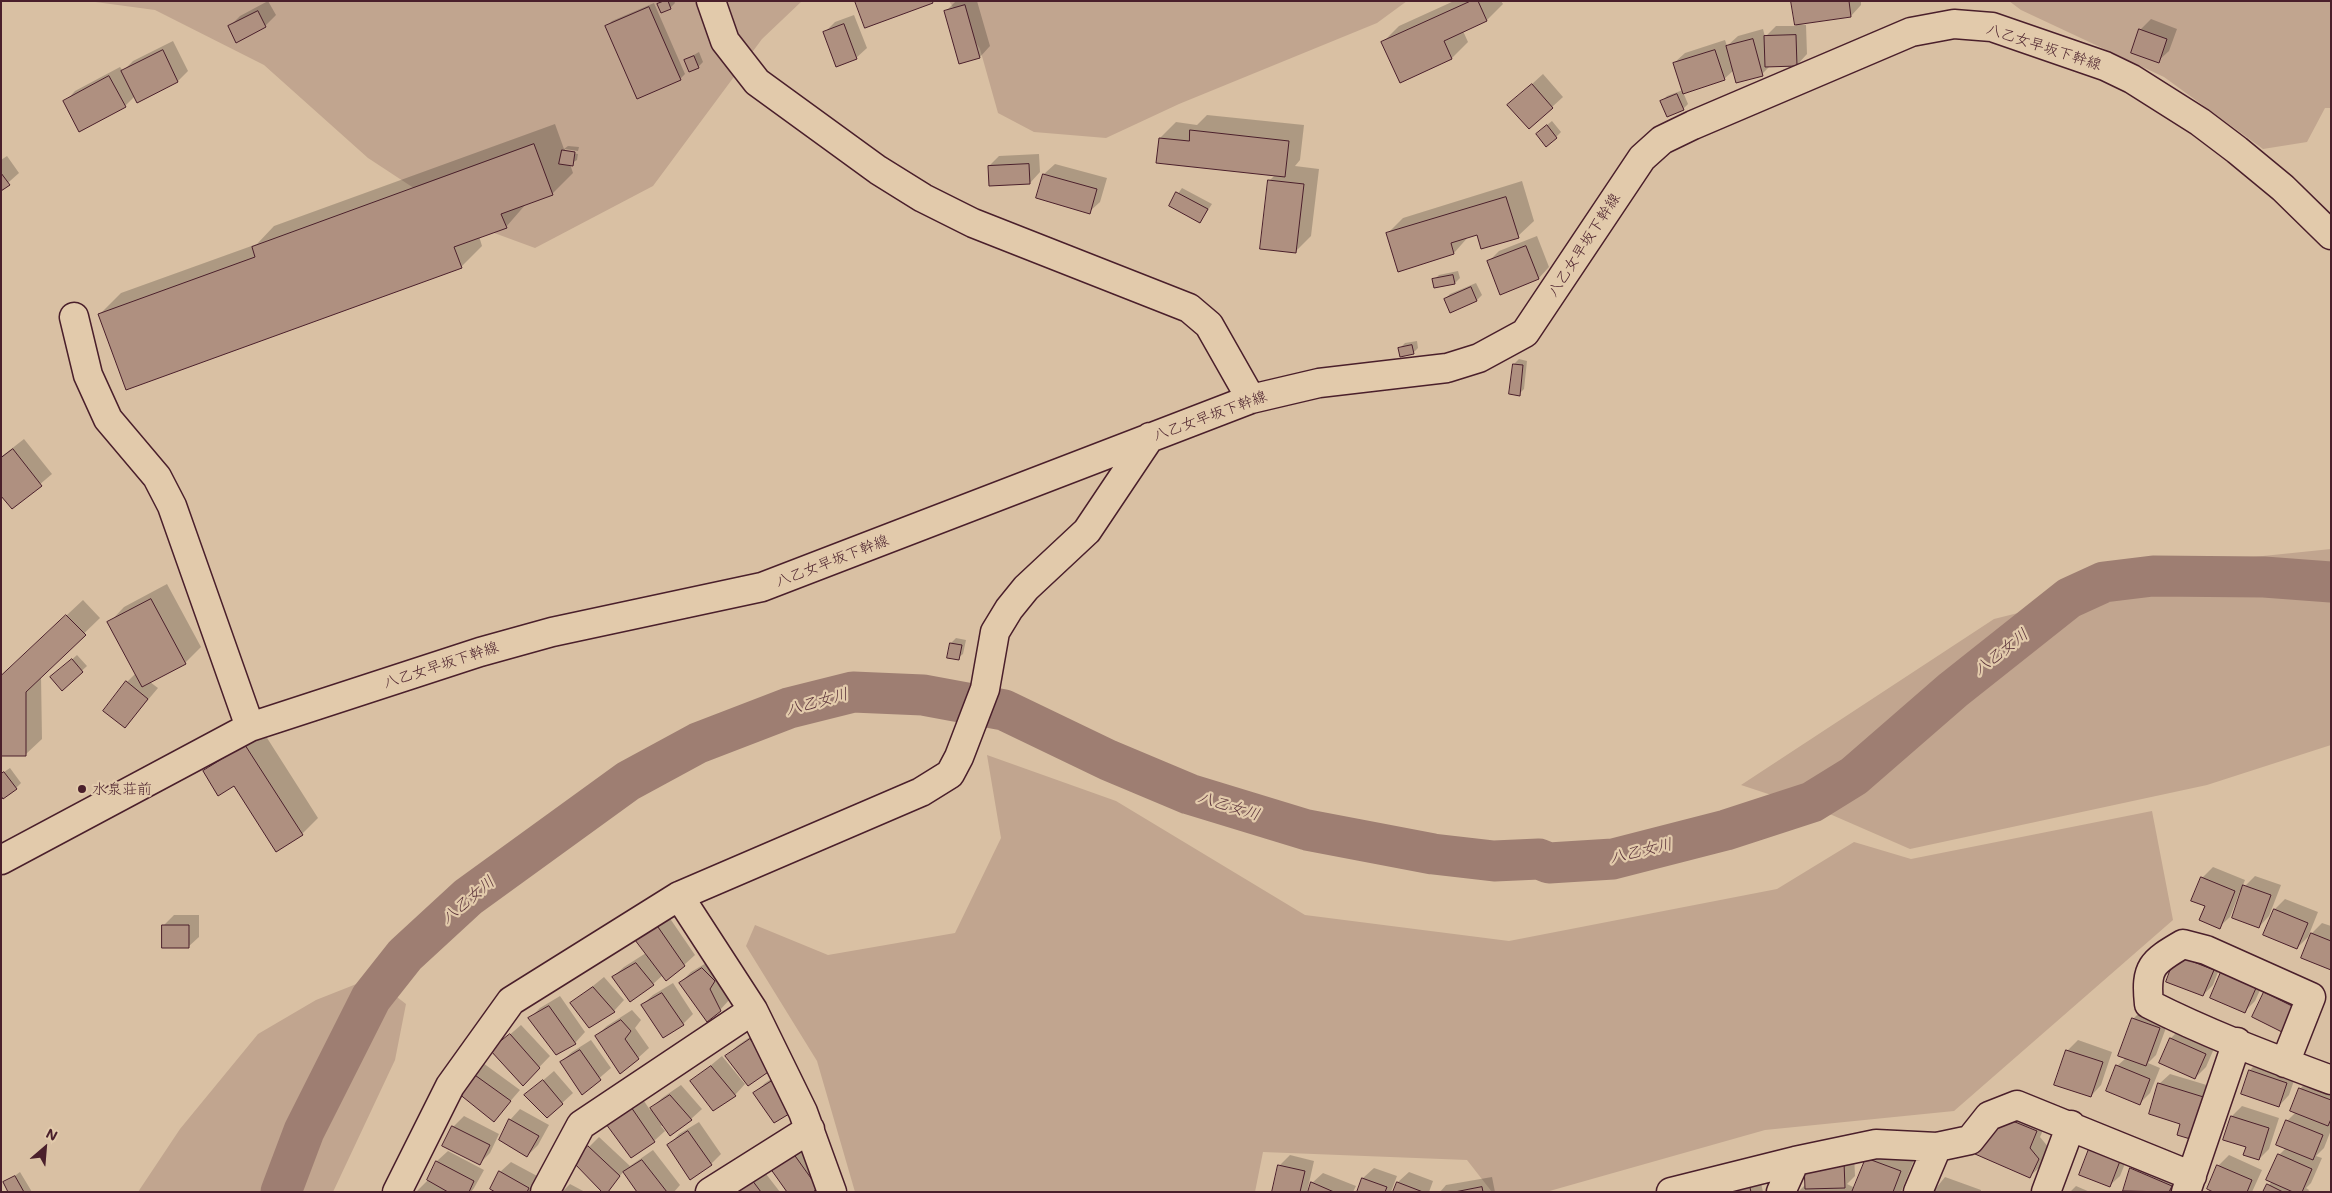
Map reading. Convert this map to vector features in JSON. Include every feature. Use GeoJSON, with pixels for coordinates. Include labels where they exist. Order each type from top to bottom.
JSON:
{"type":"FeatureCollection","features":[{"type":"Feature","properties":{"kind":"street"},"geometry":{"type":"LineString","coordinates":[[711,1],[725,41],[757,82],[878,170],[923,198],[973,223],[1189,308],[1209,325],[1250,399]]}},
{"type":"Feature","properties":{"kind":"street","name":"八乙女早坂下幹線"},"geometry":{"type":"LineString","coordinates":[[1,860],[250,727],[480,652],[552,632],[762,587],[1250,399],[1319,384],[1447,368],[1479,358],[1525,333],[1642,158],[1662,140],[1693,124],[1911,32],[1954,24],[1992,27],[2105,66],[2132,79],[2200,122],[2283,188],[2331,234]]}},
{"type":"Feature","properties":{"kind":"street"},"geometry":{"type":"LineString","coordinates":[[74,317],[88,375],[108,419],[157,477],[172,506],[250,727]]}},
{"type":"Feature","properties":{"kind":"street"},"geometry":{"type":"LineString","coordinates":[[397,1192],[450,1086],[511,1001],[679,896],[921,792],[950,774],[985,689],[995,632],[1008,609],[1026,588],[1087,530],[1150,437]]}},
{"type":"Feature","properties":{"kind":"street"},"geometry":{"type":"LineString","coordinates":[[679,896],[753,1010],[810,1129],[832,1192]]}},
{"type":"Feature","properties":{"kind":"street"},"geometry":{"type":"LineString","coordinates":[[2285,1063],[2311,996],[2231,960],[2183,944],[2158,958],[2147,981],[2149,1004],[2285,1063],[2331,1080]]}},
{"type":"Feature","properties":{"kind":"street"},"geometry":{"type":"LineString","coordinates":[[545,1192],[581,1125],[753,1010]]}},
{"type":"Feature","properties":{"kind":"street"},"geometry":{"type":"LineString","coordinates":[[1670,1192],[1794,1160],[1876,1144],[1936,1147],[1970,1140],[1989,1116],[2017,1105],[2071,1125],[2189,1184],[2237,1042]]}},
{"type":"Feature","properties":{"kind":"street"},"geometry":{"type":"LineString","coordinates":[[2046,1192],[2071,1125]]}},
{"type":"Feature","properties":{"kind":"street"},"geometry":{"type":"LineString","coordinates":[[710,1192],[810,1129]]}},
{"type":"Feature","properties":{"kind":"street"},"geometry":{"type":"LineString","coordinates":[[1918,1192],[1936,1147]]}},
{"type":"Feature","properties":{"kind":"street"},"geometry":{"type":"LineString","coordinates":[[1781,1192],[1794,1160]]}},
{"type":"Feature","properties":{"kind":"shaded area"},"geometry":{"type":"Polygon","coordinates":[[[88,1],[802,1],[762,39],[653,186],[535,248],[467,223],[368,158],[264,65],[155,10],[88,1]]]}},
{"type":"Feature","properties":{"kind":"shaded area"},"geometry":{"type":"Polygon","coordinates":[[[949,1],[1407,1],[1377,23],[1179,104],[1106,138],[1034,132],[998,113],[980,49],[949,1]]]}},
{"type":"Feature","properties":{"kind":"shaded area"},"geometry":{"type":"Polygon","coordinates":[[[2009,1],[2331,1],[2331,108],[2325,108],[2307,142],[2263,149],[2164,77],[2021,10],[2009,1]]]}},
{"type":"Feature","properties":{"kind":"shaded area"},"geometry":{"type":"Polygon","coordinates":[[[2331,549],[2331,745],[2207,785],[1910,849],[1832,815],[1741,785],[1994,619],[2234,559],[2331,549]]]}},
{"type":"Feature","properties":{"kind":"shaded area"},"geometry":{"type":"Polygon","coordinates":[[[987,755],[1116,801],[1305,915],[1509,941],[1777,889],[1854,842],[1911,859],[2152,811],[2173,920],[1954,1111],[1765,1130],[1546,1192],[1492,1192],[1467,1160],[1263,1152],[1255,1192],[855,1192],[817,1061],[746,946],[755,925],[828,955],[955,933],[1001,838],[987,755]]]}},
{"type":"Feature","properties":{"kind":"shaded area"},"geometry":{"type":"Polygon","coordinates":[[[364,981],[380,984],[406,1004],[395,1060],[333,1192],[138,1192],[180,1129],[258,1034],[316,1000],[364,981]]]}},
{"type":"Feature","properties":{"kind":"building"},"geometry":{"type":"Polygon","coordinates":[[[668,1],[671,9],[661,13],[657,4],[668,1]]]}},
{"type":"Feature","properties":{"kind":"building"},"geometry":{"type":"Polygon","coordinates":[[[855,1],[932,1],[933,3],[865,28],[855,1]]]}},
{"type":"Feature","properties":{"kind":"building"},"geometry":{"type":"Polygon","coordinates":[[[1471,1],[1478,1],[1487,21],[1444,41],[1452,59],[1400,83],[1381,42],[1471,1]]]}},
{"type":"Feature","properties":{"kind":"building"},"geometry":{"type":"Polygon","coordinates":[[[1791,1],[1849,1],[1851,17],[1795,25],[1791,1]]]}},
{"type":"Feature","properties":{"kind":"building"},"geometry":{"type":"Polygon","coordinates":[[[965,5],[980,58],[959,64],[944,11],[965,5]]]}},
{"type":"Feature","properties":{"kind":"building"},"geometry":{"type":"Polygon","coordinates":[[[649,7],[681,80],[637,99],[605,26],[649,7]]]}},
{"type":"Feature","properties":{"kind":"building"},"geometry":{"type":"Polygon","coordinates":[[[258,11],[266,27],[236,43],[228,26],[258,11]]]}},
{"type":"Feature","properties":{"kind":"building"},"geometry":{"type":"Polygon","coordinates":[[[844,24],[857,59],[836,67],[823,32],[844,24]]]}},
{"type":"Feature","properties":{"kind":"building"},"geometry":{"type":"Polygon","coordinates":[[[2139,29],[2167,39],[2159,63],[2131,53],[2139,29]]]}},
{"type":"Feature","properties":{"kind":"building"},"geometry":{"type":"Polygon","coordinates":[[[1796,35],[1797,66],[1765,67],[1764,36],[1796,35]]]}},
{"type":"Feature","properties":{"kind":"building"},"geometry":{"type":"Polygon","coordinates":[[[1753,39],[1763,76],[1736,83],[1726,46],[1753,39]]]}},
{"type":"Feature","properties":{"kind":"building"},"geometry":{"type":"Polygon","coordinates":[[[163,50],[178,82],[137,103],[121,71],[163,50]]]}},
{"type":"Feature","properties":{"kind":"building"},"geometry":{"type":"Polygon","coordinates":[[[1715,50],[1725,80],[1683,94],[1673,63],[1715,50]]]}},
{"type":"Feature","properties":{"kind":"building"},"geometry":{"type":"Polygon","coordinates":[[[694,56],[699,68],[689,72],[684,60],[694,56]]]}},
{"type":"Feature","properties":{"kind":"building"},"geometry":{"type":"Polygon","coordinates":[[[109,76],[126,107],[79,132],[63,101],[109,76]]]}},
{"type":"Feature","properties":{"kind":"building"},"geometry":{"type":"Polygon","coordinates":[[[1532,84],[1553,108],[1529,129],[1507,105],[1532,84]]]}},
{"type":"Feature","properties":{"kind":"building"},"geometry":{"type":"Polygon","coordinates":[[[1677,94],[1684,110],[1667,117],[1660,101],[1677,94]]]}},
{"type":"Feature","properties":{"kind":"building"},"geometry":{"type":"Polygon","coordinates":[[[1547,125],[1557,138],[1546,147],[1536,134],[1547,125]]]}},
{"type":"Feature","properties":{"kind":"building"},"geometry":{"type":"Polygon","coordinates":[[[1190,130],[1289,141],[1285,177],[1156,163],[1159,138],[1189,141],[1190,130]]]}},
{"type":"Feature","properties":{"kind":"building"},"geometry":{"type":"Polygon","coordinates":[[[534,144],[553,195],[501,214],[507,228],[454,247],[462,268],[126,390],[98,314],[255,257],[252,247],[534,144]]]}},
{"type":"Feature","properties":{"kind":"building"},"geometry":{"type":"Polygon","coordinates":[[[562,150],[575,152],[573,166],[559,164],[562,150]]]}},
{"type":"Feature","properties":{"kind":"building"},"geometry":{"type":"Polygon","coordinates":[[[1029,164],[1030,184],[989,186],[988,166],[1029,164]]]}},
{"type":"Feature","properties":{"kind":"building"},"geometry":{"type":"Polygon","coordinates":[[[1,173],[10,185],[1,191],[1,173]]]}},
{"type":"Feature","properties":{"kind":"building"},"geometry":{"type":"Polygon","coordinates":[[[1043,174],[1097,189],[1090,214],[1036,198],[1043,174]]]}},
{"type":"Feature","properties":{"kind":"building"},"geometry":{"type":"Polygon","coordinates":[[[1268,180],[1304,184],[1296,253],[1260,249],[1268,180]]]}},
{"type":"Feature","properties":{"kind":"building"},"geometry":{"type":"Polygon","coordinates":[[[1176,192],[1208,209],[1200,223],[1169,206],[1176,192]]]}},
{"type":"Feature","properties":{"kind":"building"},"geometry":{"type":"Polygon","coordinates":[[[1506,197],[1519,238],[1481,249],[1477,235],[1451,243],[1454,254],[1398,272],[1386,233],[1506,197]]]}},
{"type":"Feature","properties":{"kind":"building"},"geometry":{"type":"Polygon","coordinates":[[[1526,246],[1539,279],[1500,295],[1487,261],[1526,246]]]}},
{"type":"Feature","properties":{"kind":"building"},"geometry":{"type":"Polygon","coordinates":[[[1453,275],[1455,284],[1434,288],[1432,279],[1453,275]]]}},
{"type":"Feature","properties":{"kind":"building"},"geometry":{"type":"Polygon","coordinates":[[[1471,287],[1477,301],[1450,313],[1444,299],[1471,287]]]}},
{"type":"Feature","properties":{"kind":"building"},"geometry":{"type":"Polygon","coordinates":[[[1412,345],[1414,354],[1400,357],[1398,348],[1412,345]]]}},
{"type":"Feature","properties":{"kind":"building"},"geometry":{"type":"Polygon","coordinates":[[[1513,364],[1523,365],[1520,396],[1509,394],[1513,364]]]}},
{"type":"Feature","properties":{"kind":"building"},"geometry":{"type":"Polygon","coordinates":[[[13,449],[42,486],[12,509],[1,496],[1,458],[13,449]]]}},
{"type":"Feature","properties":{"kind":"building"},"geometry":{"type":"Polygon","coordinates":[[[151,599],[186,664],[142,687],[107,622],[151,599]]]}},
{"type":"Feature","properties":{"kind":"building"},"geometry":{"type":"Polygon","coordinates":[[[66,615],[86,635],[26,692],[26,756],[1,756],[1,676],[66,615]]]}},
{"type":"Feature","properties":{"kind":"building"},"geometry":{"type":"Polygon","coordinates":[[[950,643],[962,645],[959,660],[947,658],[950,643]]]}},
{"type":"Feature","properties":{"kind":"building"},"geometry":{"type":"Polygon","coordinates":[[[72,659],[83,672],[62,691],[50,677],[72,659]]]}},
{"type":"Feature","properties":{"kind":"building"},"geometry":{"type":"Polygon","coordinates":[[[126,681],[148,699],[125,728],[103,711],[126,681]]]}},
{"type":"Feature","properties":{"kind":"building"},"geometry":{"type":"Polygon","coordinates":[[[245,745],[303,835],[276,852],[234,786],[218,796],[203,771],[245,745]]]}},
{"type":"Feature","properties":{"kind":"building"},"geometry":{"type":"Polygon","coordinates":[[[4,772],[17,789],[3,799],[1,796],[1,774],[4,772]]]}},
{"type":"Feature","properties":{"kind":"building"},"geometry":{"type":"Polygon","coordinates":[[[2201,877],[2235,891],[2220,929],[2199,920],[2205,906],[2191,901],[2201,877]]]}},
{"type":"Feature","properties":{"kind":"building"},"geometry":{"type":"Polygon","coordinates":[[[2243,885],[2271,895],[2259,928],[2232,918],[2243,885]]]}},
{"type":"Feature","properties":{"kind":"building"},"geometry":{"type":"Polygon","coordinates":[[[2274,909],[2308,923],[2297,949],[2263,935],[2274,909]]]}},
{"type":"Feature","properties":{"kind":"building"},"geometry":{"type":"Polygon","coordinates":[[[162,925],[189,925],[189,948],[162,948],[162,925]]]}},
{"type":"Feature","properties":{"kind":"building"},"geometry":{"type":"Polygon","coordinates":[[[658,927],[685,966],[666,981],[635,940],[658,927]]]}},
{"type":"Feature","properties":{"kind":"building"},"geometry":{"type":"Polygon","coordinates":[[[2311,933],[2331,941],[2331,970],[2301,958],[2311,933]]]}},
{"type":"Feature","properties":{"kind":"building"},"geometry":{"type":"Polygon","coordinates":[[[2176,955],[2214,970],[2203,996],[2166,982],[2176,955]]]}},
{"type":"Feature","properties":{"kind":"building"},"geometry":{"type":"Polygon","coordinates":[[[636,963],[654,985],[630,1002],[612,977],[636,963]]]}},
{"type":"Feature","properties":{"kind":"building"},"geometry":{"type":"Polygon","coordinates":[[[702,968],[715,981],[710,989],[721,1011],[707,1022],[679,983],[702,968]]]}},
{"type":"Feature","properties":{"kind":"building"},"geometry":{"type":"Polygon","coordinates":[[[2221,972],[2256,988],[2245,1013],[2210,998],[2221,972]]]}},
{"type":"Feature","properties":{"kind":"building"},"geometry":{"type":"Polygon","coordinates":[[[593,987],[615,1012],[589,1028],[570,1003],[593,987]]]}},
{"type":"Feature","properties":{"kind":"building"},"geometry":{"type":"Polygon","coordinates":[[[2264,992],[2294,1007],[2282,1032],[2252,1017],[2264,992]]]}},
{"type":"Feature","properties":{"kind":"building"},"geometry":{"type":"Polygon","coordinates":[[[662,993],[684,1025],[663,1038],[641,1005],[662,993]]]}},
{"type":"Feature","properties":{"kind":"building"},"geometry":{"type":"Polygon","coordinates":[[[549,1006],[576,1044],[556,1055],[528,1018],[549,1006]]]}},
{"type":"Feature","properties":{"kind":"building"},"geometry":{"type":"Polygon","coordinates":[[[2132,1018],[2160,1028],[2146,1066],[2118,1056],[2132,1018]]]}},
{"type":"Feature","properties":{"kind":"building"},"geometry":{"type":"Polygon","coordinates":[[[621,1020],[631,1031],[625,1039],[639,1059],[620,1074],[595,1036],[621,1020]]]}},
{"type":"Feature","properties":{"kind":"building"},"geometry":{"type":"Polygon","coordinates":[[[510,1034],[540,1068],[523,1086],[490,1050],[510,1034]]]}},
{"type":"Feature","properties":{"kind":"building"},"geometry":{"type":"Polygon","coordinates":[[[2170,1038],[2206,1054],[2195,1079],[2159,1063],[2170,1038]]]}},
{"type":"Feature","properties":{"kind":"building"},"geometry":{"type":"Polygon","coordinates":[[[750,1039],[774,1068],[748,1086],[725,1056],[750,1039]]]}},
{"type":"Feature","properties":{"kind":"building"},"geometry":{"type":"Polygon","coordinates":[[[580,1050],[601,1080],[582,1095],[560,1062],[580,1050]]]}},
{"type":"Feature","properties":{"kind":"building"},"geometry":{"type":"Polygon","coordinates":[[[2066,1050],[2103,1062],[2091,1097],[2054,1085],[2066,1050]]]}},
{"type":"Feature","properties":{"kind":"building"},"geometry":{"type":"Polygon","coordinates":[[[2116,1065],[2150,1079],[2140,1105],[2106,1091],[2116,1065]]]}},
{"type":"Feature","properties":{"kind":"building"},"geometry":{"type":"Polygon","coordinates":[[[711,1066],[736,1096],[713,1111],[690,1081],[711,1066]]]}},
{"type":"Feature","properties":{"kind":"building"},"geometry":{"type":"Polygon","coordinates":[[[2249,1070],[2287,1083],[2279,1107],[2241,1094],[2249,1070]]]}},
{"type":"Feature","properties":{"kind":"building"},"geometry":{"type":"Polygon","coordinates":[[[472,1073],[511,1101],[494,1122],[458,1093],[472,1073]]]}},
{"type":"Feature","properties":{"kind":"building"},"geometry":{"type":"Polygon","coordinates":[[[775,1079],[794,1111],[774,1123],[753,1093],[775,1079]]]}},
{"type":"Feature","properties":{"kind":"building"},"geometry":{"type":"Polygon","coordinates":[[[543,1080],[563,1104],[547,1118],[524,1095],[543,1080]]]}},
{"type":"Feature","properties":{"kind":"building"},"geometry":{"type":"Polygon","coordinates":[[[2158,1083],[2210,1099],[2197,1141],[2177,1135],[2180,1124],[2149,1114],[2158,1083]]]}},
{"type":"Feature","properties":{"kind":"building"},"geometry":{"type":"Polygon","coordinates":[[[2299,1088],[2331,1100],[2331,1119],[2328,1126],[2290,1111],[2299,1088]]]}},
{"type":"Feature","properties":{"kind":"building"},"geometry":{"type":"Polygon","coordinates":[[[670,1095],[692,1120],[670,1136],[650,1108],[670,1095]]]}},
{"type":"Feature","properties":{"kind":"building"},"geometry":{"type":"Polygon","coordinates":[[[631,1107],[655,1142],[631,1158],[606,1124],[631,1107]]]}},
{"type":"Feature","properties":{"kind":"building"},"geometry":{"type":"Polygon","coordinates":[[[1998,1115],[2037,1131],[2030,1148],[2039,1159],[2030,1178],[1975,1154],[1984,1133],[1998,1115]]]}},
{"type":"Feature","properties":{"kind":"building"},"geometry":{"type":"Polygon","coordinates":[[[2231,1116],[2269,1128],[2259,1160],[2243,1155],[2246,1147],[2223,1140],[2231,1116]]]}},
{"type":"Feature","properties":{"kind":"building"},"geometry":{"type":"Polygon","coordinates":[[[509,1119],[539,1136],[527,1157],[499,1140],[509,1119]]]}},
{"type":"Feature","properties":{"kind":"building"},"geometry":{"type":"Polygon","coordinates":[[[2286,1120],[2323,1135],[2313,1160],[2276,1145],[2286,1120]]]}},
{"type":"Feature","properties":{"kind":"building"},"geometry":{"type":"Polygon","coordinates":[[[452,1126],[490,1145],[480,1165],[442,1146],[452,1126]]]}},
{"type":"Feature","properties":{"kind":"building"},"geometry":{"type":"Polygon","coordinates":[[[688,1131],[712,1165],[690,1180],[667,1145],[688,1131]]]}},
{"type":"Feature","properties":{"kind":"building"},"geometry":{"type":"Polygon","coordinates":[[[588,1146],[620,1176],[608,1192],[602,1192],[573,1162],[588,1146]]]}},
{"type":"Feature","properties":{"kind":"building"},"geometry":{"type":"Polygon","coordinates":[[[2089,1149],[2120,1161],[2110,1187],[2079,1175],[2089,1149]]]}},
{"type":"Feature","properties":{"kind":"building"},"geometry":{"type":"Polygon","coordinates":[[[793,1153],[818,1188],[813,1192],[787,1192],[770,1168],[793,1153]]]}},
{"type":"Feature","properties":{"kind":"building"},"geometry":{"type":"Polygon","coordinates":[[[2278,1154],[2312,1169],[2302,1192],[2293,1192],[2266,1180],[2278,1154]]]}},
{"type":"Feature","properties":{"kind":"building"},"geometry":{"type":"Polygon","coordinates":[[[1866,1158],[1901,1171],[1893,1192],[1852,1192],[1866,1158]]]}},
{"type":"Feature","properties":{"kind":"building"},"geometry":{"type":"Polygon","coordinates":[[[642,1160],[667,1192],[637,1192],[623,1172],[642,1160]]]}},
{"type":"Feature","properties":{"kind":"building"},"geometry":{"type":"Polygon","coordinates":[[[436,1161],[474,1181],[469,1192],[448,1192],[427,1180],[436,1161]]]}},
{"type":"Feature","properties":{"kind":"building"},"geometry":{"type":"Polygon","coordinates":[[[1844,1162],[1845,1188],[1805,1189],[1804,1163],[1844,1162]]]}},
{"type":"Feature","properties":{"kind":"building"},"geometry":{"type":"Polygon","coordinates":[[[1278,1165],[1305,1171],[1300,1192],[1272,1192],[1278,1165]]]}},
{"type":"Feature","properties":{"kind":"building"},"geometry":{"type":"Polygon","coordinates":[[[2217,1165],[2252,1180],[2247,1192],[2213,1192],[2207,1189],[2217,1165]]]}},
{"type":"Feature","properties":{"kind":"building"},"geometry":{"type":"Polygon","coordinates":[[[2130,1168],[2172,1186],[2169,1192],[2123,1191],[2130,1168]]]}},
{"type":"Feature","properties":{"kind":"building"},"geometry":{"type":"Polygon","coordinates":[[[499,1171],[529,1188],[527,1192],[495,1192],[490,1189],[499,1171]]]}},
{"type":"Feature","properties":{"kind":"building"},"geometry":{"type":"Polygon","coordinates":[[[15,1176],[24,1192],[8,1192],[3,1182],[15,1176]]]}},
{"type":"Feature","properties":{"kind":"building"},"geometry":{"type":"Polygon","coordinates":[[[1362,1178],[1387,1187],[1385,1192],[1357,1192],[1362,1178]]]}},
{"type":"Feature","properties":{"kind":"building"},"geometry":{"type":"Polygon","coordinates":[[[1748,1179],[1751,1192],[1711,1192],[1748,1179]]]}},
{"type":"Feature","properties":{"kind":"building"},"geometry":{"type":"Polygon","coordinates":[[[752,1180],[761,1192],[731,1192],[752,1180]]]}},
{"type":"Feature","properties":{"kind":"building"},"geometry":{"type":"Polygon","coordinates":[[[1311,1182],[1334,1192],[1308,1192],[1311,1182]]]}},
{"type":"Feature","properties":{"kind":"building"},"geometry":{"type":"Polygon","coordinates":[[[1397,1182],[1423,1192],[1393,1192],[1397,1182]]]}},
{"type":"Feature","properties":{"kind":"building"},"geometry":{"type":"Polygon","coordinates":[[[2267,1184],[2283,1192],[2263,1192],[2267,1184]]]}},
{"type":"Feature","properties":{"kind":"building"},"geometry":{"type":"Polygon","coordinates":[[[1482,1187],[1483,1192],[1455,1192],[1482,1187]]]}},
{"type":"Feature","properties":{"kind":"waterway","name":"八乙女川"},"geometry":{"type":"LineString","coordinates":[[281,1192],[304,1131],[371,998],[405,955],[468,897],[628,781],[698,743],[789,708],[853,692],[923,695],[1004,710],[1108,760],[1189,794],[1307,830],[1433,854],[1494,861],[1539,859],[1549,863],[1613,859],[1726,830],[1812,802],[1854,776],[1953,690],[2069,598],[2104,582],[2153,576],[2264,577],[2331,582]]}},
{"type":"Feature","properties":{"kind":"place","name":"水泉荘前"},"geometry":{"type":"Point","coordinates":[82,789]}}]}
